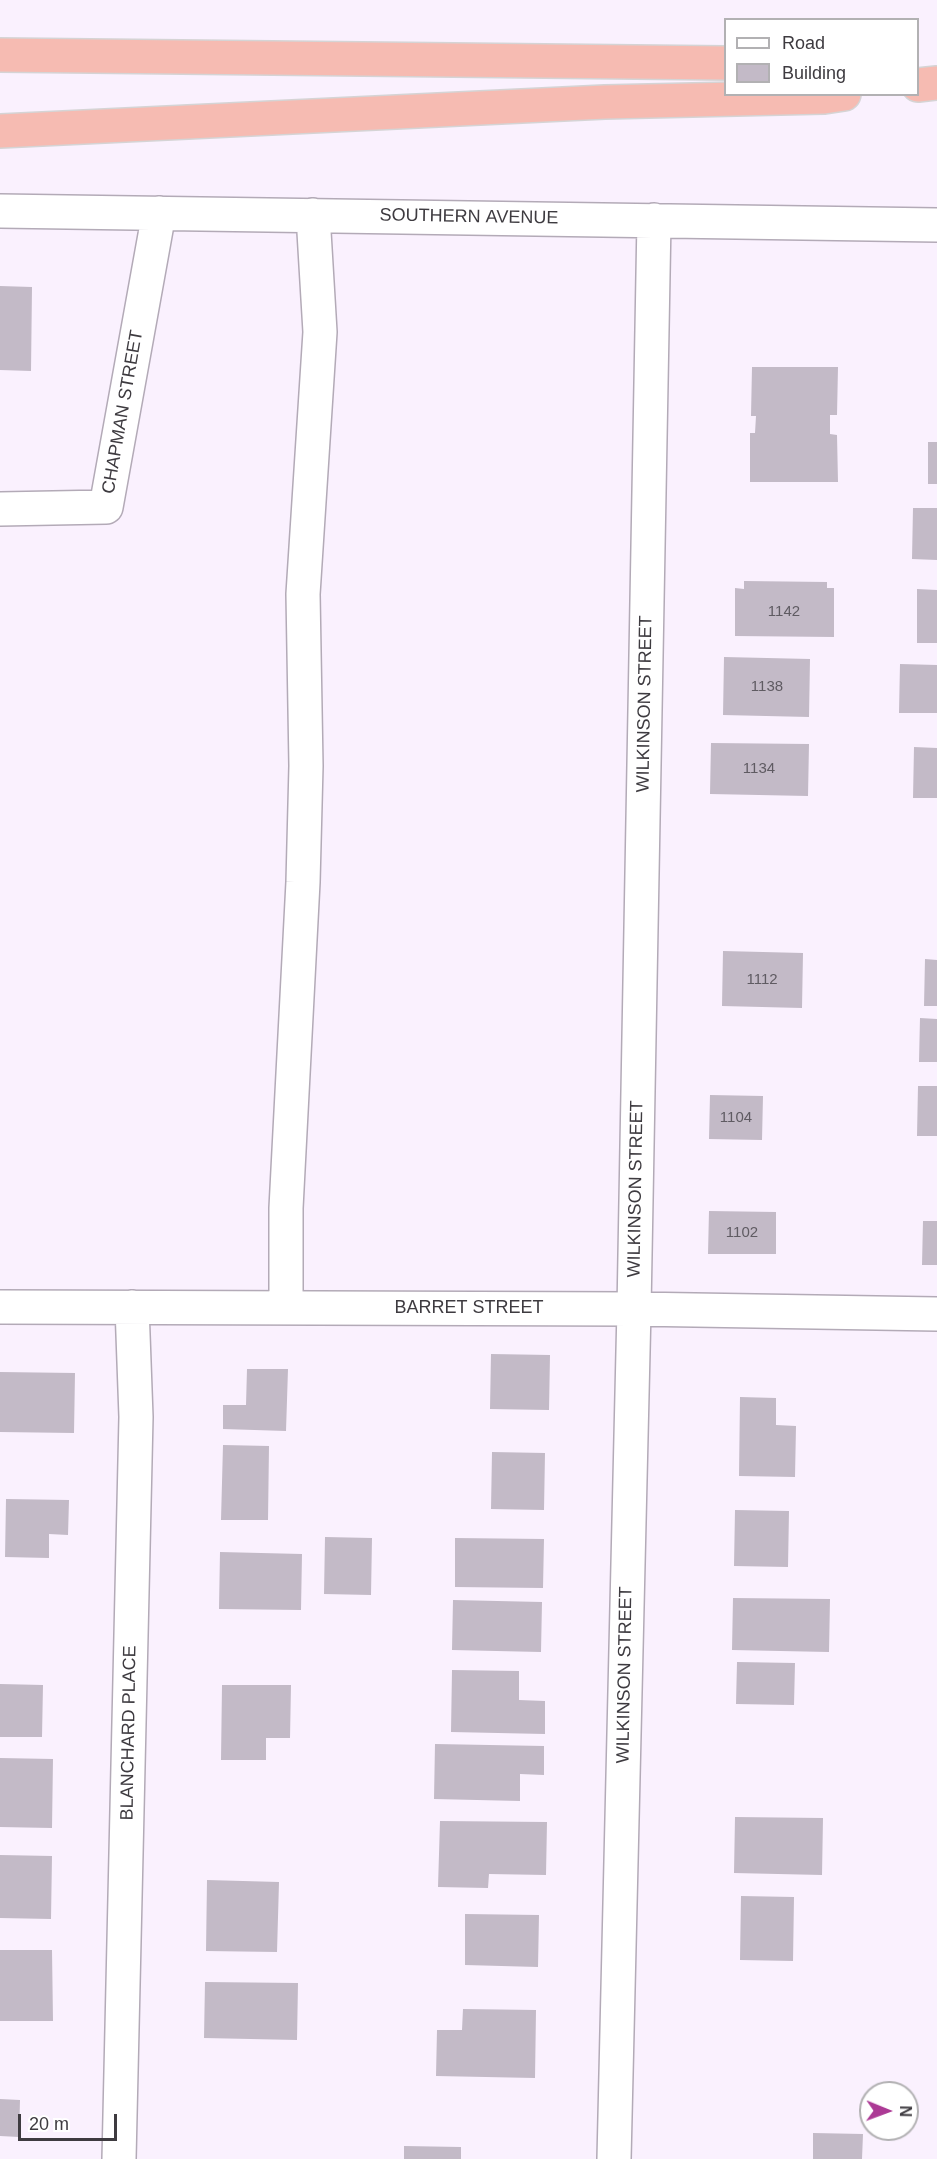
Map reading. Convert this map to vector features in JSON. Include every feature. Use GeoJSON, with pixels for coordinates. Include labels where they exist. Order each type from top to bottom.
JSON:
{"type":"FeatureCollection","features":[{"type":"Feature","properties":{"kind":"highway"},"geometry":{"type":"LineString","coordinates":[[0,55],[724,63]]}},
{"type":"Feature","properties":{"kind":"highway"},"geometry":{"type":"LineString","coordinates":[[919,63],[937,63]]}},
{"type":"Feature","properties":{"kind":"highway"},"geometry":{"type":"LineString","coordinates":[[919,85],[937,83]]}},
{"type":"Feature","properties":{"kind":"highway"},"geometry":{"type":"LineString","coordinates":[[0,131],[604,102],[831,96]]}},
{"type":"Feature","properties":{"kind":"street","name":"SOUTHERN AVENUE"},"geometry":{"type":"LineString","coordinates":[[0,211],[937,225]]}},
{"type":"Feature","properties":{"kind":"street","name":"CHAPMAN STREET"},"geometry":{"type":"LineString","coordinates":[[0,509],[106,507],[159,213]]}},
{"type":"Feature","properties":{"kind":"street"},"geometry":{"type":"LineString","coordinates":[[286,1308],[286,1208],[303,882],[306,765],[303,594],[320,332],[313,215]]}},
{"type":"Feature","properties":{"kind":"street","name":"WILKINSON STREET"},"geometry":{"type":"LineString","coordinates":[[614,2159],[634,1309],[654,220]]}},
{"type":"Feature","properties":{"kind":"street","name":"BARRET STREET"},"geometry":{"type":"LineString","coordinates":[[0,1307],[634,1309],[937,1314]]}},
{"type":"Feature","properties":{"kind":"street","name":"BLANCHARD PLACE"},"geometry":{"type":"LineString","coordinates":[[119,2159],[136,1417],[132,1307]]}},
{"type":"Feature","properties":{"kind":"building"},"geometry":{"type":"Polygon","coordinates":[[[0,286],[32,287],[31,371],[0,370],[0,286]]]}},
{"type":"Feature","properties":{"kind":"building"},"geometry":{"type":"Polygon","coordinates":[[[752,367],[838,367],[837,415],[830,415],[830,434],[837,435],[838,482],[750,482],[750,433],[755,433],[756,416],[751,416],[752,367]]]}},
{"type":"Feature","properties":{"kind":"building"},"geometry":{"type":"Polygon","coordinates":[[[928,442],[937,442],[937,484],[928,484],[928,442]]]}},
{"type":"Feature","properties":{"kind":"building"},"geometry":{"type":"Polygon","coordinates":[[[913,508],[937,508],[937,560],[912,559],[913,508]]]}},
{"type":"Feature","properties":{"kind":"building"},"geometry":{"type":"Polygon","coordinates":[[[744,581],[827,582],[827,588],[834,588],[834,637],[735,636],[735,588],[744,589],[744,581]]]}},
{"type":"Feature","properties":{"kind":"building"},"geometry":{"type":"Polygon","coordinates":[[[917,589],[937,590],[937,643],[917,643],[917,589]]]}},
{"type":"Feature","properties":{"kind":"building"},"geometry":{"type":"Polygon","coordinates":[[[724,657],[810,659],[809,717],[723,715],[724,657]]]}},
{"type":"Feature","properties":{"kind":"building"},"geometry":{"type":"Polygon","coordinates":[[[900,664],[937,665],[937,713],[899,713],[900,664]]]}},
{"type":"Feature","properties":{"kind":"building"},"geometry":{"type":"Polygon","coordinates":[[[711,743],[809,744],[808,796],[710,794],[711,743]]]}},
{"type":"Feature","properties":{"kind":"building"},"geometry":{"type":"Polygon","coordinates":[[[914,747],[937,748],[937,798],[913,798],[914,747]]]}},
{"type":"Feature","properties":{"kind":"building"},"geometry":{"type":"Polygon","coordinates":[[[723,951],[803,953],[802,1008],[722,1006],[723,951]]]}},
{"type":"Feature","properties":{"kind":"building"},"geometry":{"type":"Polygon","coordinates":[[[925,959],[937,960],[937,1006],[924,1006],[925,959]]]}},
{"type":"Feature","properties":{"kind":"building"},"geometry":{"type":"Polygon","coordinates":[[[920,1018],[937,1019],[937,1062],[919,1062],[920,1018]]]}},
{"type":"Feature","properties":{"kind":"building"},"geometry":{"type":"Polygon","coordinates":[[[918,1086],[937,1086],[937,1136],[917,1136],[918,1086]]]}},
{"type":"Feature","properties":{"kind":"building"},"geometry":{"type":"Polygon","coordinates":[[[710,1095],[763,1096],[762,1140],[709,1139],[710,1095]]]}},
{"type":"Feature","properties":{"kind":"building"},"geometry":{"type":"Polygon","coordinates":[[[709,1211],[776,1212],[776,1254],[708,1254],[709,1211]]]}},
{"type":"Feature","properties":{"kind":"building"},"geometry":{"type":"Polygon","coordinates":[[[923,1221],[937,1221],[937,1265],[922,1265],[923,1221]]]}},
{"type":"Feature","properties":{"kind":"building"},"geometry":{"type":"Polygon","coordinates":[[[491,1354],[550,1355],[549,1410],[490,1409],[491,1354]]]}},
{"type":"Feature","properties":{"kind":"building"},"geometry":{"type":"Polygon","coordinates":[[[247,1369],[288,1369],[286,1431],[223,1429],[223,1405],[246,1405],[247,1369]]]}},
{"type":"Feature","properties":{"kind":"building"},"geometry":{"type":"Polygon","coordinates":[[[0,1372],[75,1373],[74,1433],[0,1432],[0,1372]]]}},
{"type":"Feature","properties":{"kind":"building"},"geometry":{"type":"Polygon","coordinates":[[[740,1397],[776,1398],[776,1425],[796,1426],[795,1477],[739,1476],[740,1397]]]}},
{"type":"Feature","properties":{"kind":"building"},"geometry":{"type":"Polygon","coordinates":[[[223,1445],[269,1446],[268,1520],[221,1520],[223,1445]]]}},
{"type":"Feature","properties":{"kind":"building"},"geometry":{"type":"Polygon","coordinates":[[[492,1452],[545,1453],[544,1510],[491,1509],[492,1452]]]}},
{"type":"Feature","properties":{"kind":"building"},"geometry":{"type":"Polygon","coordinates":[[[6,1499],[69,1500],[68,1535],[49,1534],[49,1558],[5,1557],[6,1499]]]}},
{"type":"Feature","properties":{"kind":"building"},"geometry":{"type":"Polygon","coordinates":[[[735,1510],[789,1511],[788,1567],[734,1566],[735,1510]]]}},
{"type":"Feature","properties":{"kind":"building"},"geometry":{"type":"Polygon","coordinates":[[[325,1537],[372,1538],[371,1595],[324,1594],[325,1537]]]}},
{"type":"Feature","properties":{"kind":"building"},"geometry":{"type":"Polygon","coordinates":[[[455,1538],[544,1539],[543,1588],[455,1587],[455,1538]]]}},
{"type":"Feature","properties":{"kind":"building"},"geometry":{"type":"Polygon","coordinates":[[[220,1552],[302,1554],[301,1610],[219,1609],[220,1552]]]}},
{"type":"Feature","properties":{"kind":"building"},"geometry":{"type":"Polygon","coordinates":[[[733,1598],[830,1599],[829,1652],[732,1650],[733,1598]]]}},
{"type":"Feature","properties":{"kind":"building"},"geometry":{"type":"Polygon","coordinates":[[[453,1600],[542,1602],[541,1652],[452,1650],[453,1600]]]}},
{"type":"Feature","properties":{"kind":"building"},"geometry":{"type":"Polygon","coordinates":[[[737,1662],[795,1663],[794,1705],[736,1704],[737,1662]]]}},
{"type":"Feature","properties":{"kind":"building"},"geometry":{"type":"Polygon","coordinates":[[[452,1670],[519,1671],[519,1700],[545,1701],[545,1734],[451,1732],[452,1670]]]}},
{"type":"Feature","properties":{"kind":"building"},"geometry":{"type":"Polygon","coordinates":[[[0,1684],[43,1685],[42,1737],[0,1737],[0,1684]]]}},
{"type":"Feature","properties":{"kind":"building"},"geometry":{"type":"Polygon","coordinates":[[[222,1685],[291,1685],[290,1738],[266,1738],[266,1760],[221,1760],[222,1685]]]}},
{"type":"Feature","properties":{"kind":"building"},"geometry":{"type":"Polygon","coordinates":[[[435,1744],[544,1746],[544,1775],[520,1774],[520,1801],[434,1799],[435,1744]]]}},
{"type":"Feature","properties":{"kind":"building"},"geometry":{"type":"Polygon","coordinates":[[[0,1758],[53,1759],[52,1828],[0,1827],[0,1758]]]}},
{"type":"Feature","properties":{"kind":"building"},"geometry":{"type":"Polygon","coordinates":[[[735,1817],[823,1818],[822,1875],[734,1873],[735,1817]]]}},
{"type":"Feature","properties":{"kind":"building"},"geometry":{"type":"Polygon","coordinates":[[[440,1821],[547,1822],[546,1875],[489,1874],[488,1888],[438,1887],[440,1821]]]}},
{"type":"Feature","properties":{"kind":"building"},"geometry":{"type":"Polygon","coordinates":[[[0,1855],[52,1856],[51,1919],[0,1918],[0,1855]]]}},
{"type":"Feature","properties":{"kind":"building"},"geometry":{"type":"Polygon","coordinates":[[[207,1880],[279,1882],[277,1952],[206,1951],[207,1880]]]}},
{"type":"Feature","properties":{"kind":"building"},"geometry":{"type":"Polygon","coordinates":[[[741,1896],[794,1897],[793,1961],[740,1960],[741,1896]]]}},
{"type":"Feature","properties":{"kind":"building"},"geometry":{"type":"Polygon","coordinates":[[[465,1914],[539,1915],[538,1967],[465,1965],[465,1914]]]}},
{"type":"Feature","properties":{"kind":"building"},"geometry":{"type":"Polygon","coordinates":[[[0,1950],[52,1950],[53,2021],[0,2021],[0,1950]]]}},
{"type":"Feature","properties":{"kind":"building"},"geometry":{"type":"Polygon","coordinates":[[[205,1982],[298,1983],[297,2040],[204,2038],[205,1982]]]}},
{"type":"Feature","properties":{"kind":"building"},"geometry":{"type":"Polygon","coordinates":[[[463,2009],[536,2010],[535,2078],[436,2076],[437,2030],[462,2030],[463,2009]]]}},
{"type":"Feature","properties":{"kind":"building"},"geometry":{"type":"Polygon","coordinates":[[[0,2099],[20,2100],[19,2137],[0,2136],[0,2099]]]}},
{"type":"Feature","properties":{"kind":"building"},"geometry":{"type":"Polygon","coordinates":[[[813,2133],[859,2134],[859,2141],[863,2141],[862,2159],[813,2159],[813,2133]]]}},
{"type":"Feature","properties":{"kind":"building"},"geometry":{"type":"Polygon","coordinates":[[[404,2146],[461,2147],[461,2159],[404,2159],[404,2146]]]}}]}
